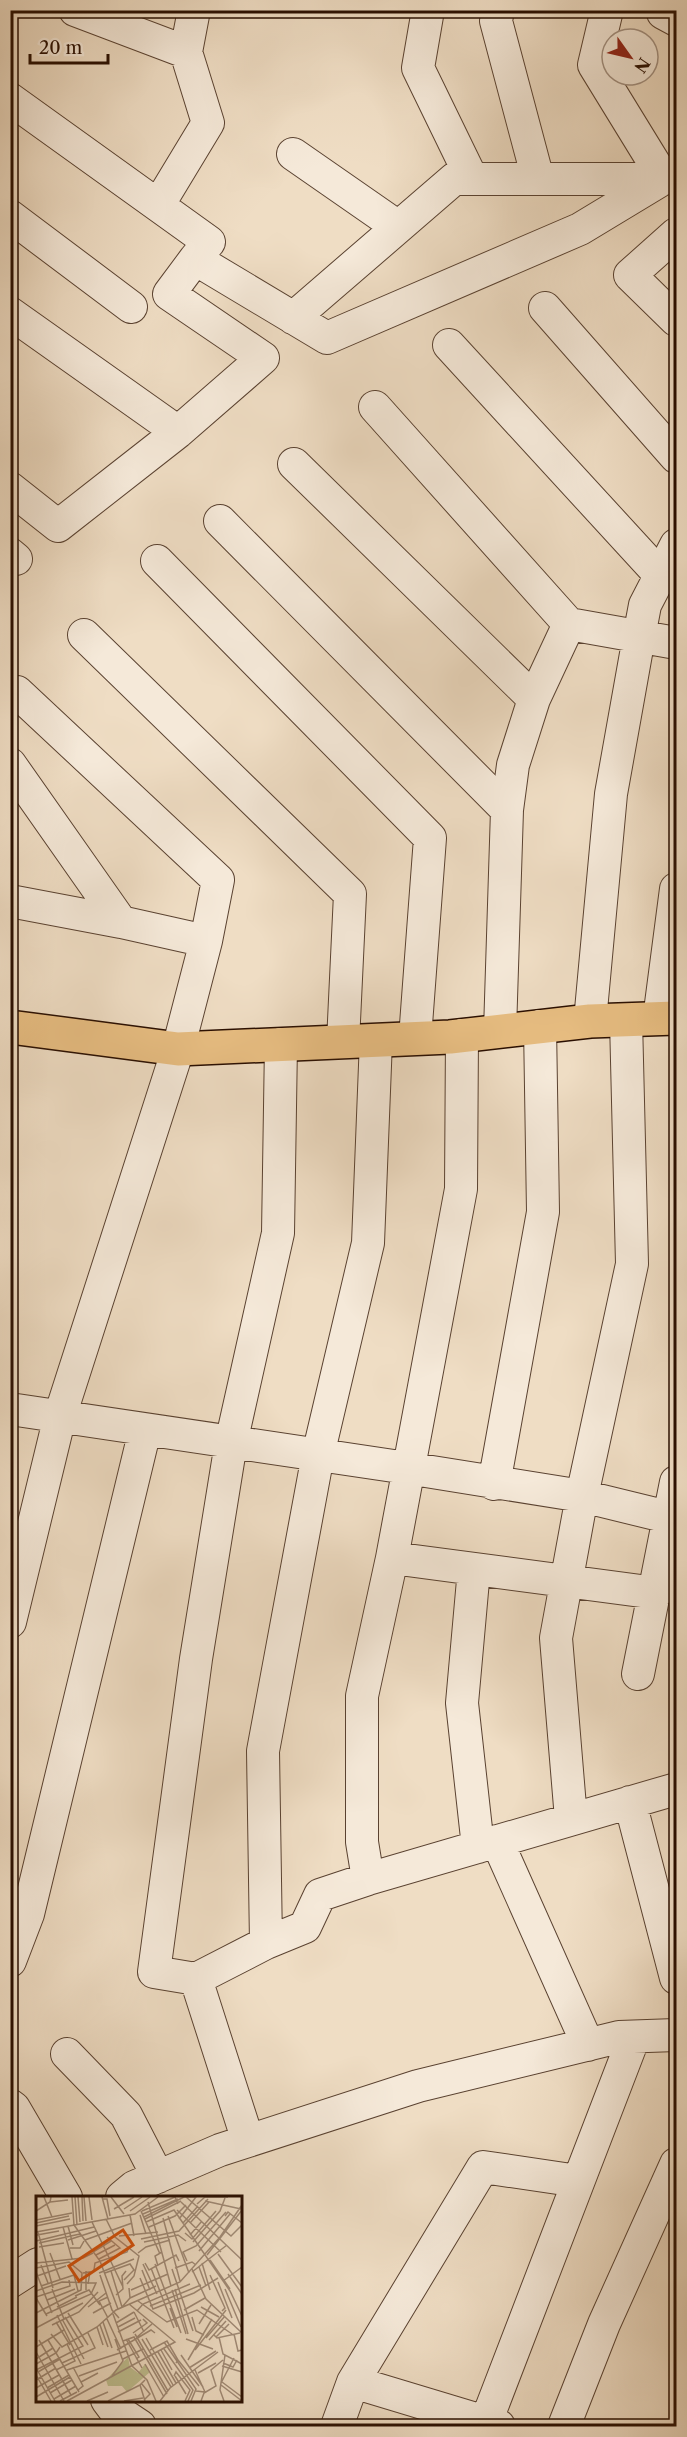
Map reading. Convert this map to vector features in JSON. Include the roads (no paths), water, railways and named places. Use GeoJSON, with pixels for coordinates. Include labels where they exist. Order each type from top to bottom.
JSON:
{"type":"FeatureCollection","features":[{"type":"Feature","properties":{"kind":"main road"},"geometry":{"type":"LineString","coordinates":[[10,1027],[178,1049],[415,1038],[462,1035],[590,1020],[668,1018]]}},
{"type":"Feature","properties":{"kind":"street"},"geometry":{"type":"LineString","coordinates":[[75,10],[186,52]]}},
{"type":"Feature","properties":{"kind":"street"},"geometry":{"type":"LineString","coordinates":[[159,204],[208,123],[186,52],[194,10]]}},
{"type":"Feature","properties":{"kind":"street"},"geometry":{"type":"LineString","coordinates":[[428,10],[418,68],[472,179]]}},
{"type":"Feature","properties":{"kind":"street"},"geometry":{"type":"LineString","coordinates":[[498,10],[496,21],[538,178]]}},
{"type":"Feature","properties":{"kind":"street"},"geometry":{"type":"LineString","coordinates":[[607,10],[594,64],[670,175]]}},
{"type":"Feature","properties":{"kind":"street"},"geometry":{"type":"LineString","coordinates":[[10,99],[209,242],[169,294],[263,358],[178,432],[58,526],[10,488]]}},
{"type":"Feature","properties":{"kind":"street"},"geometry":{"type":"LineString","coordinates":[[293,154],[398,227]]}},
{"type":"Feature","properties":{"kind":"street"},"geometry":{"type":"LineString","coordinates":[[293,318],[454,179],[670,175]]}},
{"type":"Feature","properties":{"kind":"street"},"geometry":{"type":"LineString","coordinates":[[195,259],[327,338],[580,229],[670,175]]}},
{"type":"Feature","properties":{"kind":"street"},"geometry":{"type":"LineString","coordinates":[[10,216],[131,307]]}},
{"type":"Feature","properties":{"kind":"street"},"geometry":{"type":"LineString","coordinates":[[676,234],[630,275],[676,320]]}},
{"type":"Feature","properties":{"kind":"street"},"geometry":{"type":"LineString","coordinates":[[545,308],[676,457]]}},
{"type":"Feature","properties":{"kind":"street"},"geometry":{"type":"LineString","coordinates":[[10,313],[178,432]]}},
{"type":"Feature","properties":{"kind":"street"},"geometry":{"type":"LineString","coordinates":[[448,345],[660,575]]}},
{"type":"Feature","properties":{"kind":"street"},"geometry":{"type":"LineString","coordinates":[[375,407],[569,624],[676,643]]}},
{"type":"Feature","properties":{"kind":"street"},"geometry":{"type":"LineString","coordinates":[[294,464],[534,699]]}},
{"type":"Feature","properties":{"kind":"street"},"geometry":{"type":"LineString","coordinates":[[220,521],[507,810]]}},
{"type":"Feature","properties":{"kind":"street"},"geometry":{"type":"LineString","coordinates":[[590,1020],[611,794],[639,636],[645,605],[676,544]]}},
{"type":"Feature","properties":{"kind":"street"},"geometry":{"type":"LineString","coordinates":[[157,561],[430,838],[415,1038]]}},
{"type":"Feature","properties":{"kind":"street"},"geometry":{"type":"LineString","coordinates":[[500,1031],[507,810],[513,765],[534,699],[569,624]]}},
{"type":"Feature","properties":{"kind":"street"},"geometry":{"type":"LineString","coordinates":[[84,634],[351,894],[343,1042]]}},
{"type":"Feature","properties":{"kind":"street"},"geometry":{"type":"LineString","coordinates":[[10,1622],[60,1416],[178,1049],[206,941],[218,880],[17,692]]}},
{"type":"Feature","properties":{"kind":"street"},"geometry":{"type":"LineString","coordinates":[[10,764],[121,922]]}},
{"type":"Feature","properties":{"kind":"street"},"geometry":{"type":"LineString","coordinates":[[668,1018],[676,889]]}},
{"type":"Feature","properties":{"kind":"street"},"geometry":{"type":"LineString","coordinates":[[10,901],[206,941]]}},
{"type":"Feature","properties":{"kind":"street"},"geometry":{"type":"LineString","coordinates":[[571,1820],[556,1638],[582,1496],[632,1264],[626,1020]]}},
{"type":"Feature","properties":{"kind":"street"},"geometry":{"type":"LineString","coordinates":[[494,1484],[543,1212],[540,1026]]}},
{"type":"Feature","properties":{"kind":"street"},"geometry":{"type":"LineString","coordinates":[[368,1879],[362,1842],[362,1696],[392,1558],[461,1189],[462,1035]]}},
{"type":"Feature","properties":{"kind":"street"},"geometry":{"type":"LineString","coordinates":[[266,1943],[263,1751],[318,1455],[368,1243],[376,1040]]}},
{"type":"Feature","properties":{"kind":"street"},"geometry":{"type":"LineString","coordinates":[[281,1044],[278,1233],[231,1443],[196,1659],[154,1972],[196,1979],[266,1943],[305,1927],[320,1895],[676,1789]]}},
{"type":"Feature","properties":{"kind":"street"},"geometry":{"type":"LineString","coordinates":[[10,1409],[582,1496],[672,1519]]}},
{"type":"Feature","properties":{"kind":"street"},"geometry":{"type":"LineString","coordinates":[[10,1961],[28,1914],[22,1885],[145,1430]]}},
{"type":"Feature","properties":{"kind":"street"},"geometry":{"type":"LineString","coordinates":[[638,1674],[672,1519],[676,1482]]}},
{"type":"Feature","properties":{"kind":"street"},"geometry":{"type":"LineString","coordinates":[[392,1558],[656,1593]]}},
{"type":"Feature","properties":{"kind":"street"},"geometry":{"type":"LineString","coordinates":[[474,1569],[462,1703],[488,1844],[588,2045]]}},
{"type":"Feature","properties":{"kind":"street"},"geometry":{"type":"LineString","coordinates":[[630,1802],[676,1977]]}},
{"type":"Feature","properties":{"kind":"street"},"geometry":{"type":"LineString","coordinates":[[196,1979],[248,2141]]}},
{"type":"Feature","properties":{"kind":"street"},"geometry":{"type":"LineString","coordinates":[[123,2196],[134,2187],[220,2150],[418,2086],[619,2037],[676,2035]]}},
{"type":"Feature","properties":{"kind":"street"},"geometry":{"type":"LineString","coordinates":[[352,2382],[493,2424],[578,2181],[634,2037]]}},
{"type":"Feature","properties":{"kind":"street"},"geometry":{"type":"LineString","coordinates":[[67,2054],[126,2115],[158,2177]]}},
{"type":"Feature","properties":{"kind":"street"},"geometry":{"type":"LineString","coordinates":[[10,2105],[14,2108],[65,2196]]}},
{"type":"Feature","properties":{"kind":"street"},"geometry":{"type":"LineString","coordinates":[[564,2427],[604,2324],[676,2164]]}},
{"type":"Feature","properties":{"kind":"street"},"geometry":{"type":"LineString","coordinates":[[337,2427],[352,2382],[483,2167],[578,2181]]}},
{"type":"Feature","properties":{"kind":"street"},"geometry":{"type":"LineString","coordinates":[[108,2401],[112,2408],[140,2427]]}}]}
